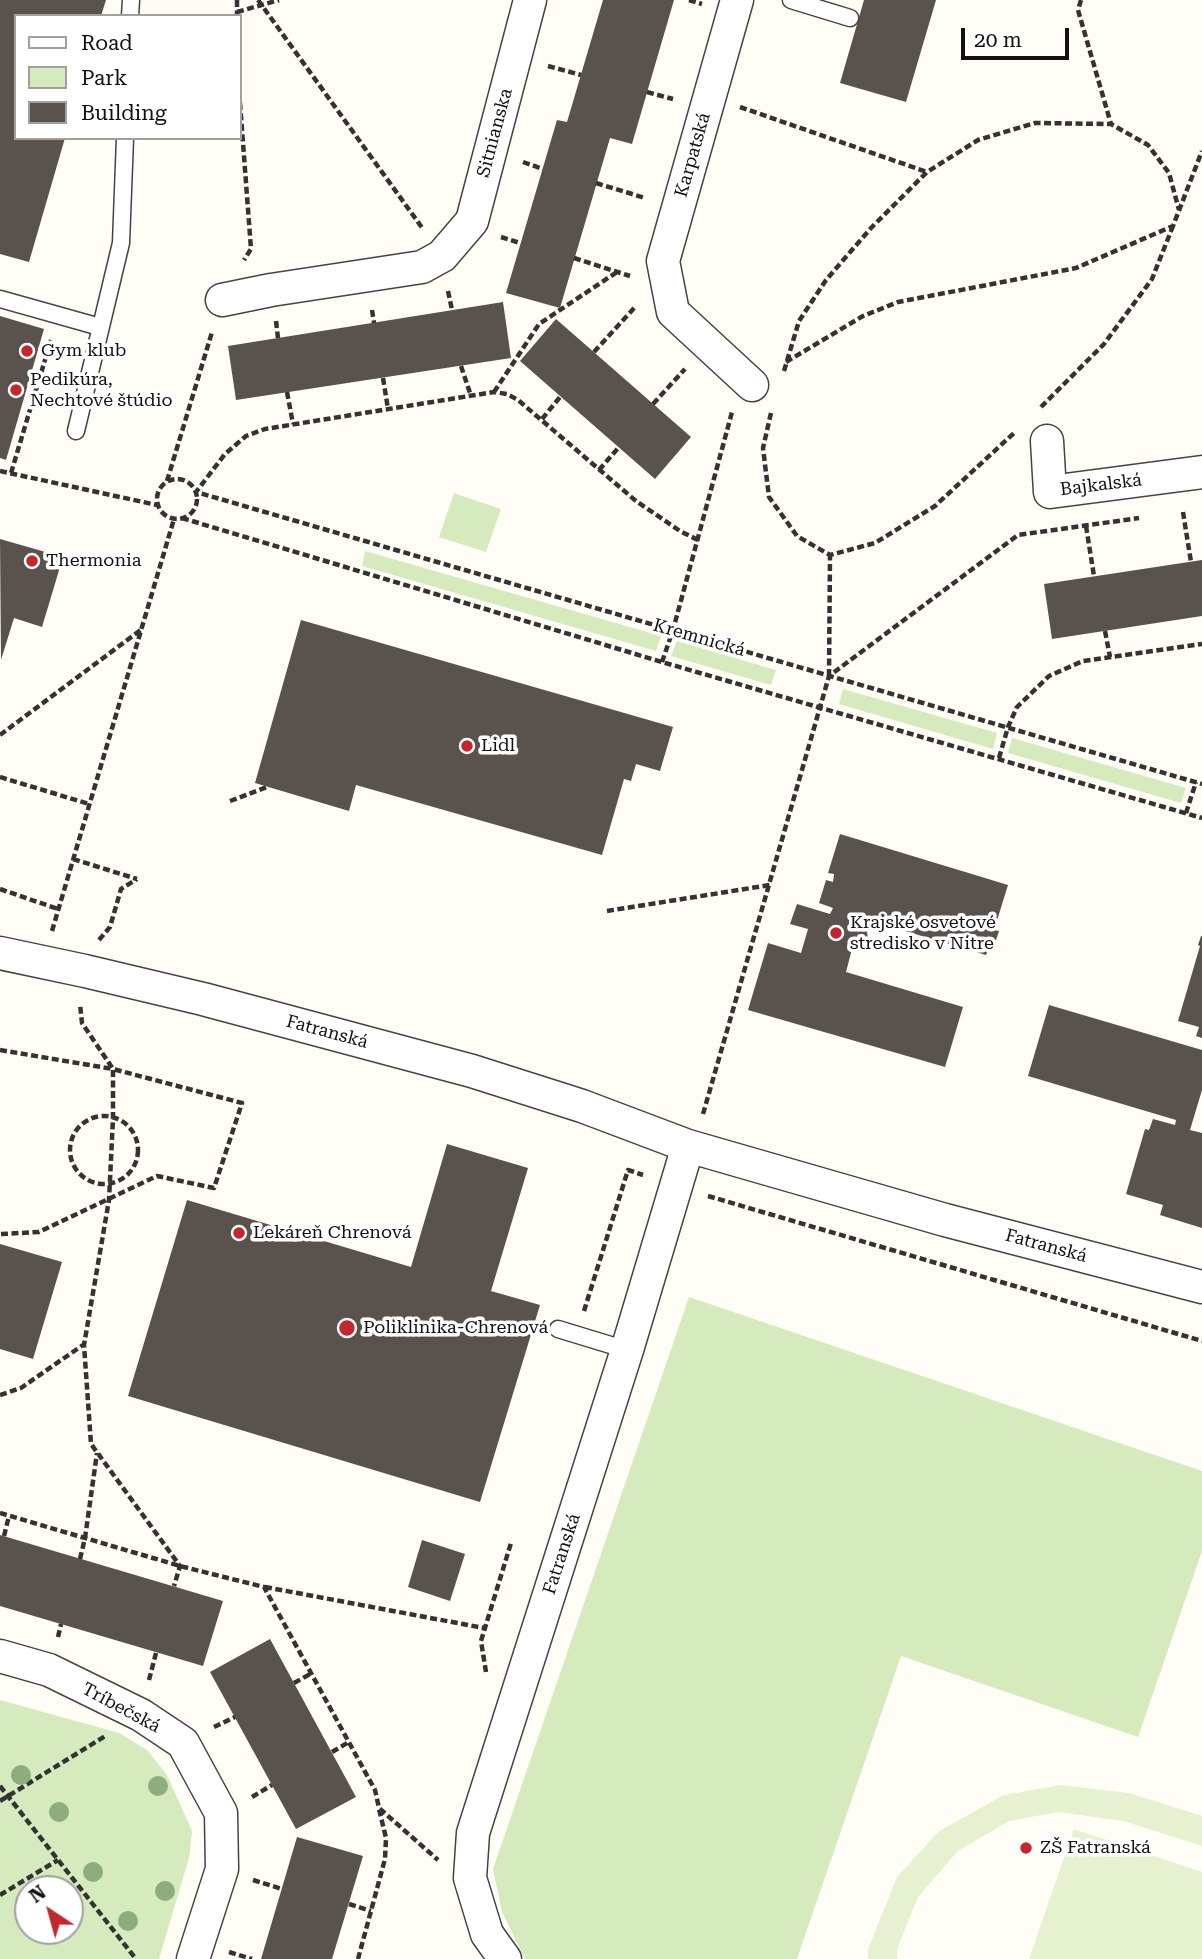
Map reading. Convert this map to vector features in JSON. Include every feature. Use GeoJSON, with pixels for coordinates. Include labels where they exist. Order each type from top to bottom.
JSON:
{"type":"FeatureCollection","features":[{"type":"Feature","properties":{"kind":"street","name":"Sitnianska"},"geometry":{"type":"LineString","coordinates":[[442,256],[472,221],[530,0]]}},
{"type":"Feature","properties":{"kind":"street","name":"Karpatská"},"geometry":{"type":"LineString","coordinates":[[737,0],[663,261],[674,312],[763,393]]}},
{"type":"Feature","properties":{"kind":"street"},"geometry":{"type":"LineString","coordinates":[[222,300],[422,267],[442,256]]}},
{"type":"Feature","properties":{"kind":"street","name":"Bajkalská"},"geometry":{"type":"LineString","coordinates":[[1034,427],[1050,492],[1202,472]]}},
{"type":"Feature","properties":{"kind":"street","name":"Fatranská"},"geometry":{"type":"LineString","coordinates":[[0,953],[203,999],[472,1071],[582,1106],[694,1136],[945,1220],[1202,1287]]}},
{"type":"Feature","properties":{"kind":"street","name":"Fatranská"},"geometry":{"type":"LineString","coordinates":[[505,1959],[487,1934],[470,1878],[473,1833],[694,1136]]}},
{"type":"Feature","properties":{"kind":"street","name":"Tríbečská"},"geometry":{"type":"LineString","coordinates":[[0,1656],[49,1670],[141,1715],[183,1743],[221,1813],[222,1869],[193,1959]]}},
{"type":"Feature","properties":{"kind":"lane"},"geometry":{"type":"LineString","coordinates":[[791,0],[850,18]]}},
{"type":"Feature","properties":{"kind":"lane"},"geometry":{"type":"LineString","coordinates":[[76,431],[121,243],[125,140]]}},
{"type":"Feature","properties":{"kind":"lane"},"geometry":{"type":"LineString","coordinates":[[0,299],[100,327]]}},
{"type":"Feature","properties":{"kind":"lane"},"geometry":{"type":"LineString","coordinates":[[558,1329],[626,1350]]}},
{"type":"Feature","properties":{"kind":"path"},"geometry":{"type":"LineString","coordinates":[[237,0],[237,14],[260,2],[279,0]]}},
{"type":"Feature","properties":{"kind":"path"},"geometry":{"type":"LineString","coordinates":[[690,0],[702,4]]}},
{"type":"Feature","properties":{"kind":"path"},"geometry":{"type":"LineString","coordinates":[[1081,0],[1079,10],[1111,124]]}},
{"type":"Feature","properties":{"kind":"path"},"geometry":{"type":"LineString","coordinates":[[260,2],[442,256]]}},
{"type":"Feature","properties":{"kind":"path"},"geometry":{"type":"LineString","coordinates":[[647,92],[674,100]]}},
{"type":"Feature","properties":{"kind":"path"},"geometry":{"type":"LineString","coordinates":[[709,96],[927,172]]}},
{"type":"Feature","properties":{"kind":"path"},"geometry":{"type":"LineString","coordinates":[[782,375],[799,321],[826,279],[871,228],[927,172],[978,140],[1035,123],[1111,124],[1148,145],[1170,173],[1179,210]]}},
{"type":"Feature","properties":{"kind":"path"},"geometry":{"type":"LineString","coordinates":[[763,393],[764,448],[769,498],[797,536],[830,555],[875,543],[935,506],[1034,427],[1104,344],[1152,279],[1202,151]]}},
{"type":"Feature","properties":{"kind":"path"},"geometry":{"type":"LineString","coordinates":[[596,183],[646,199]]}},
{"type":"Feature","properties":{"kind":"path"},"geometry":{"type":"LineString","coordinates":[[732,412],[763,393],[786,362],[863,316],[898,302],[1076,268],[1173,226]]}},
{"type":"Feature","properties":{"kind":"path"},"geometry":{"type":"LineString","coordinates":[[574,258],[630,276]]}},
{"type":"Feature","properties":{"kind":"path"},"geometry":{"type":"LineString","coordinates":[[494,393],[539,324],[617,272]]}},
{"type":"Feature","properties":{"kind":"path"},"geometry":{"type":"LineString","coordinates":[[594,352],[636,305]]}},
{"type":"Feature","properties":{"kind":"path"},"geometry":{"type":"LineString","coordinates":[[11,473],[53,332]]}},
{"type":"Feature","properties":{"kind":"path"},"geometry":{"type":"LineString","coordinates":[[461,366],[471,396]]}},
{"type":"Feature","properties":{"kind":"path"},"geometry":{"type":"LineString","coordinates":[[653,404],[685,368]]}},
{"type":"Feature","properties":{"kind":"path"},"geometry":{"type":"LineString","coordinates":[[383,378],[388,409]]}},
{"type":"Feature","properties":{"kind":"path"},"geometry":{"type":"LineString","coordinates":[[287,392],[293,424]]}},
{"type":"Feature","properties":{"kind":"path"},"geometry":{"type":"LineString","coordinates":[[196,492],[187,481],[173,479],[161,485],[156,498],[157,505],[164,514],[174,519],[188,516],[196,505],[196,492],[225,454],[246,436],[265,429],[471,396],[508,394],[542,419],[636,501],[698,540]]}},
{"type":"Feature","properties":{"kind":"path"},"geometry":{"type":"LineString","coordinates":[[542,419],[561,397]]}},
{"type":"Feature","properties":{"kind":"path"},"geometry":{"type":"LineString","coordinates":[[599,470],[619,447]]}},
{"type":"Feature","properties":{"kind":"path"},"geometry":{"type":"LineString","coordinates":[[0,471],[157,505]]}},
{"type":"Feature","properties":{"kind":"path","name":"Kremnická"},"geometry":{"type":"LineString","coordinates":[[196,492],[1202,784]]}},
{"type":"Feature","properties":{"kind":"path"},"geometry":{"type":"LineString","coordinates":[[1171,513],[1192,510]]}},
{"type":"Feature","properties":{"kind":"path"},"geometry":{"type":"LineString","coordinates":[[1183,512],[1191,562]]}},
{"type":"Feature","properties":{"kind":"path"},"geometry":{"type":"LineString","coordinates":[[829,676],[1018,535],[1147,517]]}},
{"type":"Feature","properties":{"kind":"path"},"geometry":{"type":"LineString","coordinates":[[182,518],[662,662],[1202,818]]}},
{"type":"Feature","properties":{"kind":"path"},"geometry":{"type":"LineString","coordinates":[[51,935],[174,519]]}},
{"type":"Feature","properties":{"kind":"path"},"geometry":{"type":"LineString","coordinates":[[1086,526],[1094,576]]}},
{"type":"Feature","properties":{"kind":"path"},"geometry":{"type":"LineString","coordinates":[[694,1136],[829,676],[830,555]]}},
{"type":"Feature","properties":{"kind":"path"},"geometry":{"type":"LineString","coordinates":[[0,735],[142,629]]}},
{"type":"Feature","properties":{"kind":"path"},"geometry":{"type":"LineString","coordinates":[[1105,631],[1110,657]]}},
{"type":"Feature","properties":{"kind":"path"},"geometry":{"type":"LineString","coordinates":[[999,758],[1017,707],[1049,676],[1083,661],[1202,644]]}},
{"type":"Feature","properties":{"kind":"path"},"geometry":{"type":"LineString","coordinates":[[0,777],[89,804]]}},
{"type":"Feature","properties":{"kind":"path"},"geometry":{"type":"LineString","coordinates":[[1186,813],[1196,782]]}},
{"type":"Feature","properties":{"kind":"path"},"geometry":{"type":"LineString","coordinates":[[230,801],[267,787]]}},
{"type":"Feature","properties":{"kind":"path"},"geometry":{"type":"LineString","coordinates":[[73,859],[137,879],[121,889],[110,927],[93,946]]}},
{"type":"Feature","properties":{"kind":"path"},"geometry":{"type":"LineString","coordinates":[[607,911],[770,884]]}},
{"type":"Feature","properties":{"kind":"path"},"geometry":{"type":"LineString","coordinates":[[0,889],[58,909]]}},
{"type":"Feature","properties":{"kind":"path"},"geometry":{"type":"LineString","coordinates":[[80,998],[82,1023],[113,1069],[110,1184],[84,1345],[91,1444],[180,1566]]}},
{"type":"Feature","properties":{"kind":"path"},"geometry":{"type":"LineString","coordinates":[[0,1050],[113,1069],[242,1103],[214,1188],[157,1176],[39,1232],[0,1236]]}},
{"type":"Feature","properties":{"kind":"path"},"geometry":{"type":"LineString","coordinates":[[103,1116],[113,1118],[124,1123],[131,1131],[138,1151],[131,1171],[122,1179],[101,1185],[81,1175],[74,1166],[70,1144],[74,1133],[82,1124],[103,1116]]}},
{"type":"Feature","properties":{"kind":"path"},"geometry":{"type":"LineString","coordinates":[[577,1335],[628,1170],[676,1187],[1202,1341]]}},
{"type":"Feature","properties":{"kind":"path"},"geometry":{"type":"LineString","coordinates":[[0,1395],[22,1388],[84,1345]]}},
{"type":"Feature","properties":{"kind":"path"},"geometry":{"type":"LineString","coordinates":[[80,1559],[97,1453]]}},
{"type":"Feature","properties":{"kind":"path"},"geometry":{"type":"LineString","coordinates":[[0,1514],[180,1566],[264,1587],[484,1628]]}},
{"type":"Feature","properties":{"kind":"path"},"geometry":{"type":"LineString","coordinates":[[4,1536],[9,1516]]}},
{"type":"Feature","properties":{"kind":"path"},"geometry":{"type":"LineString","coordinates":[[174,1586],[180,1566]]}},
{"type":"Feature","properties":{"kind":"path"},"geometry":{"type":"LineString","coordinates":[[264,1587],[375,1790],[386,1838],[385,1859],[358,1959]]}},
{"type":"Feature","properties":{"kind":"path"},"geometry":{"type":"LineString","coordinates":[[294,1683],[312,1673]]}},
{"type":"Feature","properties":{"kind":"path"},"geometry":{"type":"LineString","coordinates":[[0,1801],[141,1715]]}},
{"type":"Feature","properties":{"kind":"path"},"geometry":{"type":"LineString","coordinates":[[332,1752],[349,1742]]}},
{"type":"Feature","properties":{"kind":"path"},"geometry":{"type":"LineString","coordinates":[[0,1786],[136,1959]]}},
{"type":"Feature","properties":{"kind":"path"},"geometry":{"type":"LineString","coordinates":[[379,1808],[439,1861]]}},
{"type":"Feature","properties":{"kind":"path"},"geometry":{"type":"LineString","coordinates":[[0,1895],[58,1860]]}},
{"type":"Feature","properties":{"kind":"path"},"geometry":{"type":"LineString","coordinates":[[349,1904],[371,1911]]}},
{"type":"Feature","properties":{"kind":"green space"},"geometry":{"type":"Polygon","coordinates":[[[454,493],[501,509],[486,552],[439,537],[454,493]]]}},
{"type":"Feature","properties":{"kind":"green space"},"geometry":{"type":"Polygon","coordinates":[[[365,551],[661,636],[656,651],[362,566],[365,551]]]}},
{"type":"Feature","properties":{"kind":"green space"},"geometry":{"type":"Polygon","coordinates":[[[677,641],[776,670],[771,685],[671,656],[677,641]]]}},
{"type":"Feature","properties":{"kind":"green space"},"geometry":{"type":"Polygon","coordinates":[[[843,689],[997,733],[993,749],[839,704],[843,689]]]}},
{"type":"Feature","properties":{"kind":"green space"},"geometry":{"type":"Polygon","coordinates":[[[1012,738],[1186,788],[1181,803],[1008,753],[1012,738]]]}},
{"type":"Feature","properties":{"kind":"green space"},"geometry":{"type":"Polygon","coordinates":[[[689,1297],[1202,1471],[1202,1551],[1138,1737],[901,1656],[797,1959],[525,1959],[502,1912],[493,1869],[689,1297]]]}},
{"type":"Feature","properties":{"kind":"green space"},"geometry":{"type":"Polygon","coordinates":[[[0,1700],[119,1733],[147,1750],[167,1775],[192,1831],[189,1858],[159,1959],[0,1959],[0,1700]]]}},
{"type":"Feature","properties":{"kind":"green space"},"geometry":{"type":"Polygon","coordinates":[[[1061,1785],[1129,1793],[1202,1816],[1202,1846],[1123,1821],[1058,1812],[1009,1821],[958,1851],[918,1897],[897,1949],[897,1959],[868,1959],[868,1949],[897,1877],[939,1831],[1004,1795],[1061,1785]]]}},
{"type":"Feature","properties":{"kind":"green space"},"geometry":{"type":"Polygon","coordinates":[[[1074,1829],[1202,1872],[1202,1959],[1029,1959],[1074,1829]]]}},
{"type":"Feature","properties":{"kind":"building"},"geometry":{"type":"Polygon","coordinates":[[[0,0],[106,0],[102,14],[14,14],[14,140],[64,140],[29,262],[0,254],[0,0]]]}},
{"type":"Feature","properties":{"kind":"building"},"geometry":{"type":"Polygon","coordinates":[[[603,0],[674,0],[632,144],[610,138],[560,308],[506,293],[557,120],[567,122],[603,0]]]}},
{"type":"Feature","properties":{"kind":"building"},"geometry":{"type":"Polygon","coordinates":[[[864,0],[936,0],[906,102],[840,83],[864,0]]]}},
{"type":"Feature","properties":{"kind":"building"},"geometry":{"type":"Polygon","coordinates":[[[503,302],[511,358],[236,400],[228,346],[503,302]]]}},
{"type":"Feature","properties":{"kind":"building"},"geometry":{"type":"Polygon","coordinates":[[[0,316],[44,329],[6,460],[0,458],[0,316]]]}},
{"type":"Feature","properties":{"kind":"building"},"geometry":{"type":"Polygon","coordinates":[[[556,319],[691,437],[655,479],[520,361],[556,319]]]}},
{"type":"Feature","properties":{"kind":"building"},"geometry":{"type":"Polygon","coordinates":[[[0,539],[63,557],[42,627],[14,618],[1,660],[0,539]]]}},
{"type":"Feature","properties":{"kind":"building"},"geometry":{"type":"Polygon","coordinates":[[[1202,560],[1202,616],[1052,639],[1044,584],[1202,560]]]}},
{"type":"Feature","properties":{"kind":"building","name":"Lidl"},"geometry":{"type":"Polygon","coordinates":[[[301,620],[673,727],[660,771],[636,764],[631,781],[624,779],[602,855],[356,785],[349,811],[255,783],[301,620]]]}},
{"type":"Feature","properties":{"kind":"building"},"geometry":{"type":"Polygon","coordinates":[[[840,834],[1008,885],[994,930],[999,931],[995,943],[991,942],[986,955],[861,918],[860,925],[867,931],[868,940],[864,947],[852,949],[846,972],[963,1007],[945,1067],[748,1010],[768,943],[801,953],[808,929],[790,924],[797,904],[830,914],[833,908],[819,903],[826,880],[833,882],[834,874],[828,873],[840,834]]]}},
{"type":"Feature","properties":{"kind":"building"},"geometry":{"type":"Polygon","coordinates":[[[1201,936],[1202,1038],[1196,1036],[1199,1027],[1178,1021],[1201,936]]]}},
{"type":"Feature","properties":{"kind":"building"},"geometry":{"type":"Polygon","coordinates":[[[1049,1005],[1202,1050],[1202,1090],[1190,1130],[1202,1133],[1202,1228],[1160,1215],[1163,1205],[1126,1194],[1145,1129],[1149,1130],[1153,1119],[1175,1125],[1176,1120],[1028,1076],[1049,1005]]]}},
{"type":"Feature","properties":{"kind":"building"},"geometry":{"type":"Polygon","coordinates":[[[447,1144],[528,1168],[491,1291],[540,1305],[480,1502],[128,1396],[187,1200],[411,1267],[447,1144]]]}},
{"type":"Feature","properties":{"kind":"building"},"geometry":{"type":"Polygon","coordinates":[[[0,1244],[62,1262],[33,1359],[0,1349],[0,1244]]]}},
{"type":"Feature","properties":{"kind":"building"},"geometry":{"type":"Polygon","coordinates":[[[0,1535],[223,1601],[203,1666],[0,1606],[0,1535]]]}},
{"type":"Feature","properties":{"kind":"building"},"geometry":{"type":"Polygon","coordinates":[[[422,1540],[465,1554],[450,1601],[408,1587],[422,1540]]]}},
{"type":"Feature","properties":{"kind":"building"},"geometry":{"type":"Polygon","coordinates":[[[270,1639],[356,1797],[296,1829],[210,1672],[270,1639]]]}},
{"type":"Feature","properties":{"kind":"building"},"geometry":{"type":"Polygon","coordinates":[[[297,1837],[363,1856],[332,1959],[261,1959],[297,1837]]]}},
{"type":"Feature","properties":{"kind":"place","name":"Gym klub"},"geometry":{"type":"Point","coordinates":[27,351]}},
{"type":"Feature","properties":{"kind":"place","name":"Pedikúra, Nechtové štúdio"},"geometry":{"type":"Point","coordinates":[16,390]}},
{"type":"Feature","properties":{"kind":"place","name":"Thermonia"},"geometry":{"type":"Point","coordinates":[32,561]}},
{"type":"Feature","properties":{"kind":"place","name":"Lidl"},"geometry":{"type":"Point","coordinates":[467,746]}},
{"type":"Feature","properties":{"kind":"place","name":"Krajské osvetové stredisko v Nitre"},"geometry":{"type":"Point","coordinates":[836,933]}},
{"type":"Feature","properties":{"kind":"place","name":"Lekáreň Chrenová"},"geometry":{"type":"Point","coordinates":[239,1233]}},
{"type":"Feature","properties":{"kind":"place","name":"Poliklinika-Chrenová"},"geometry":{"type":"Point","coordinates":[347,1328]}},
{"type":"Feature","properties":{"kind":"place","name":"ZŠ Fatranská"},"geometry":{"type":"Point","coordinates":[1026,1848]}}]}
